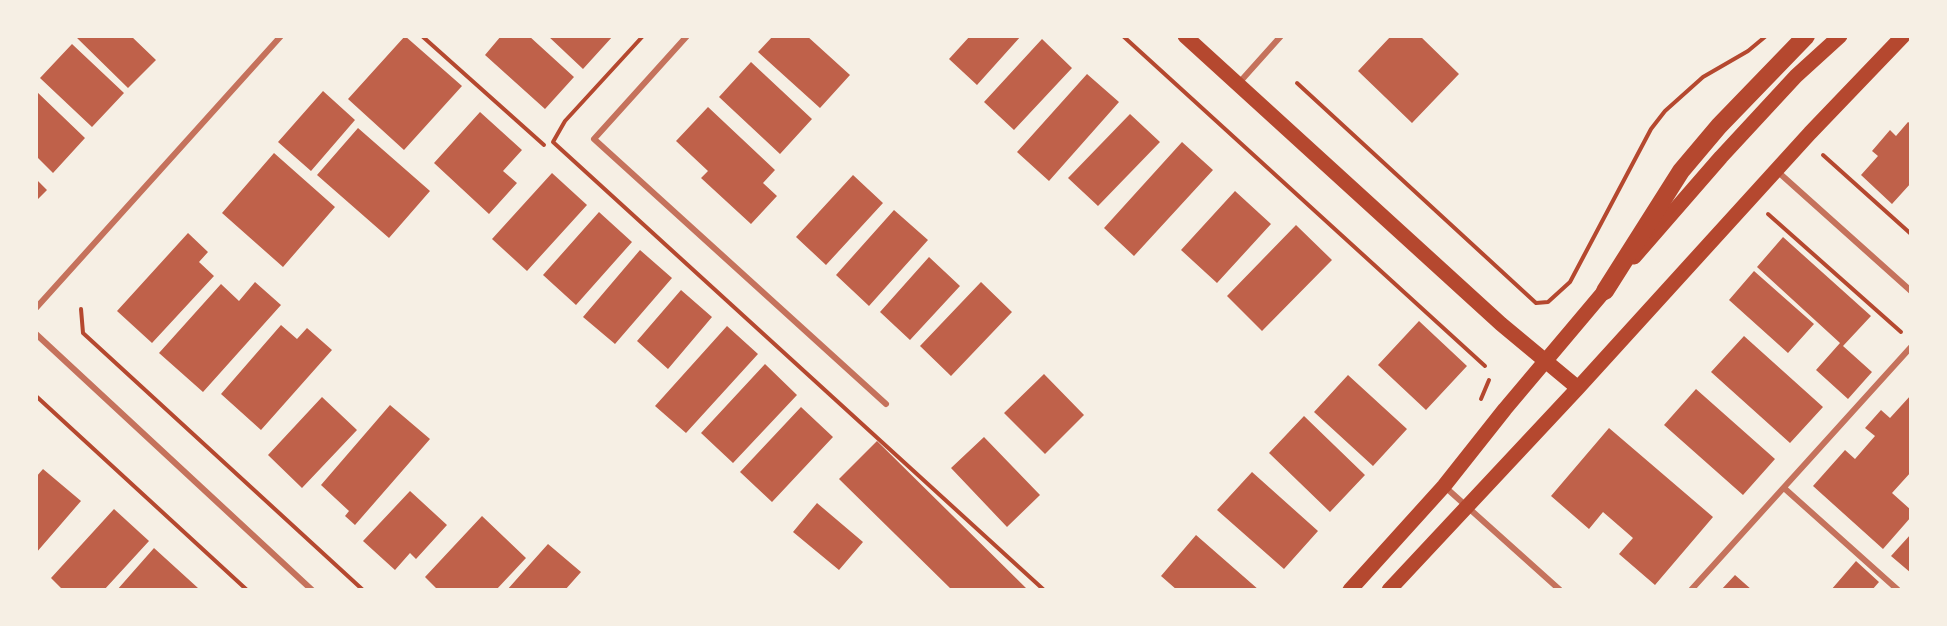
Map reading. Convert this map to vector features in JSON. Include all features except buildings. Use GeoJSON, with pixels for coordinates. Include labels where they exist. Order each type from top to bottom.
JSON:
{"type":"FeatureCollection","features":[{"type":"Feature","properties":{"kind":"highway"},"geometry":{"type":"LineString","coordinates":[[1605,291],[1681,171],[1719,126],[1806,36]]}},
{"type":"Feature","properties":{"kind":"main road"},"geometry":{"type":"LineString","coordinates":[[1185,36],[1492,316],[1578,388]]}},
{"type":"Feature","properties":{"kind":"main road"},"geometry":{"type":"LineString","coordinates":[[1350,590],[1444,486],[1545,360],[1721,157],[1796,76],[1840,36]]}},
{"type":"Feature","properties":{"kind":"main road"},"geometry":{"type":"LineString","coordinates":[[1389,590],[1578,388],[1776,170],[1903,36]]}},
{"type":"Feature","properties":{"kind":"street"},"geometry":{"type":"LineString","coordinates":[[36,308],[281,36]]}},
{"type":"Feature","properties":{"kind":"street"},"geometry":{"type":"LineString","coordinates":[[687,36],[594,139],[886,404]]}},
{"type":"Feature","properties":{"kind":"street"},"geometry":{"type":"LineString","coordinates":[[1238,84],[1281,36]]}},
{"type":"Feature","properties":{"kind":"street"},"geometry":{"type":"LineString","coordinates":[[1776,170],[1911,291]]}},
{"type":"Feature","properties":{"kind":"street"},"geometry":{"type":"LineString","coordinates":[[36,334],[312,590]]}},
{"type":"Feature","properties":{"kind":"street"},"geometry":{"type":"LineString","coordinates":[[1691,590],[1911,347]]}},
{"type":"Feature","properties":{"kind":"street"},"geometry":{"type":"LineString","coordinates":[[1444,486],[1560,590]]}},
{"type":"Feature","properties":{"kind":"street"},"geometry":{"type":"LineString","coordinates":[[1784,488],[1898,590]]}},
{"type":"Feature","properties":{"kind":"path"},"geometry":{"type":"LineString","coordinates":[[422,36],[544,145]]}},
{"type":"Feature","properties":{"kind":"path"},"geometry":{"type":"LineString","coordinates":[[1123,36],[1485,366]]}},
{"type":"Feature","properties":{"kind":"path"},"geometry":{"type":"LineString","coordinates":[[1297,83],[1536,303],[1548,302],[1570,282],[1651,129],[1665,111],[1703,77],[1748,51],[1766,36]]}},
{"type":"Feature","properties":{"kind":"path"},"geometry":{"type":"LineString","coordinates":[[1823,156],[1911,234]]}},
{"type":"Feature","properties":{"kind":"path"},"geometry":{"type":"LineString","coordinates":[[1767,213],[1903,333]]}},
{"type":"Feature","properties":{"kind":"path"},"geometry":{"type":"LineString","coordinates":[[81,309],[83,333],[363,590]]}},
{"type":"Feature","properties":{"kind":"path"},"geometry":{"type":"LineString","coordinates":[[36,396],[247,590]]}}]}
